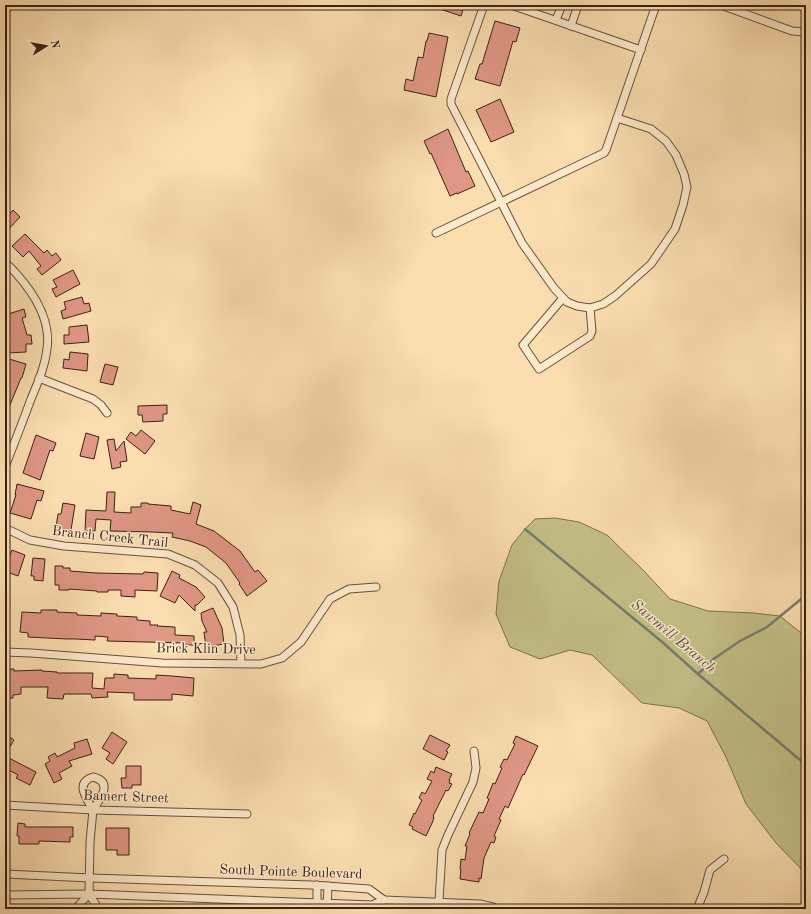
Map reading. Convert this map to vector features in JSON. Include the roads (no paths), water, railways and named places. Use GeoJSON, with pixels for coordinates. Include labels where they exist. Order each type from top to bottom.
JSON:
{"type":"FeatureCollection","features":[{"type":"Feature","properties":{"kind":"street"},"geometry":{"type":"LineString","coordinates":[[484,5],[451,99],[451,104],[522,243],[554,288],[567,302],[577,306],[590,308],[603,304],[651,264],[675,229],[687,187],[684,174],[676,155],[666,141],[651,129],[617,118]]}},
{"type":"Feature","properties":{"kind":"street"},"geometry":{"type":"LineString","coordinates":[[511,5],[640,50]]}},
{"type":"Feature","properties":{"kind":"street"},"geometry":{"type":"LineString","coordinates":[[556,20],[562,5]]}},
{"type":"Feature","properties":{"kind":"street"},"geometry":{"type":"LineString","coordinates":[[570,26],[578,5]]}},
{"type":"Feature","properties":{"kind":"street"},"geometry":{"type":"LineString","coordinates":[[436,233],[604,153],[656,5]]}},
{"type":"Feature","properties":{"kind":"street"},"geometry":{"type":"LineString","coordinates":[[721,5],[792,31],[806,32]]}},
{"type":"Feature","properties":{"kind":"street"},"geometry":{"type":"LineString","coordinates":[[5,262],[35,297],[43,313],[47,331],[48,348],[44,366],[5,467]]}},
{"type":"Feature","properties":{"kind":"street"},"geometry":{"type":"LineString","coordinates":[[563,298],[523,345],[539,369],[590,336],[592,331],[590,308]]}},
{"type":"Feature","properties":{"kind":"street"},"geometry":{"type":"LineString","coordinates":[[39,378],[93,399],[101,405],[107,413]]}},
{"type":"Feature","properties":{"kind":"street","name":"Branch Creek Trail"},"geometry":{"type":"LineString","coordinates":[[5,528],[30,540],[64,546],[168,554],[195,565],[218,583],[233,607],[240,634],[241,663]]}},
{"type":"Feature","properties":{"kind":"street","name":"Brick Klin Drive"},"geometry":{"type":"LineString","coordinates":[[5,652],[162,663],[261,664],[282,658],[301,642],[330,599],[349,589],[376,587]]}},
{"type":"Feature","properties":{"kind":"street"},"geometry":{"type":"LineString","coordinates":[[439,902],[442,850],[473,782],[476,768],[474,751]]}},
{"type":"Feature","properties":{"kind":"street","name":"Bamert Street"},"geometry":{"type":"LineString","coordinates":[[5,805],[93,810],[247,814]]}},
{"type":"Feature","properties":{"kind":"street"},"geometry":{"type":"LineString","coordinates":[[93,810],[90,842],[89,894],[96,905],[96,909]]}},
{"type":"Feature","properties":{"kind":"street"},"geometry":{"type":"LineString","coordinates":[[696,909],[704,892],[710,870],[724,859]]}},
{"type":"Feature","properties":{"kind":"street","name":"South Pointe Boulevard"},"geometry":{"type":"LineString","coordinates":[[5,874],[369,888],[384,900]]}},
{"type":"Feature","properties":{"kind":"street"},"geometry":{"type":"LineString","coordinates":[[317,885],[317,906]]}},
{"type":"Feature","properties":{"kind":"street"},"geometry":{"type":"LineString","coordinates":[[327,906],[328,886]]}},
{"type":"Feature","properties":{"kind":"street"},"geometry":{"type":"LineString","coordinates":[[5,895],[89,894],[317,906],[372,904],[384,900],[480,904],[496,909]]}},
{"type":"Feature","properties":{"kind":"street"},"geometry":{"type":"LineString","coordinates":[[78,909],[78,906],[89,894]]}},
{"type":"Feature","properties":{"kind":"waterway","name":"Sawmill Branch"},"geometry":{"type":"LineString","coordinates":[[525,529],[661,641],[806,765]]}},
{"type":"Feature","properties":{"kind":"waterway"},"geometry":{"type":"LineString","coordinates":[[698,674],[715,658],[740,641],[767,627],[806,595]]}}]}
